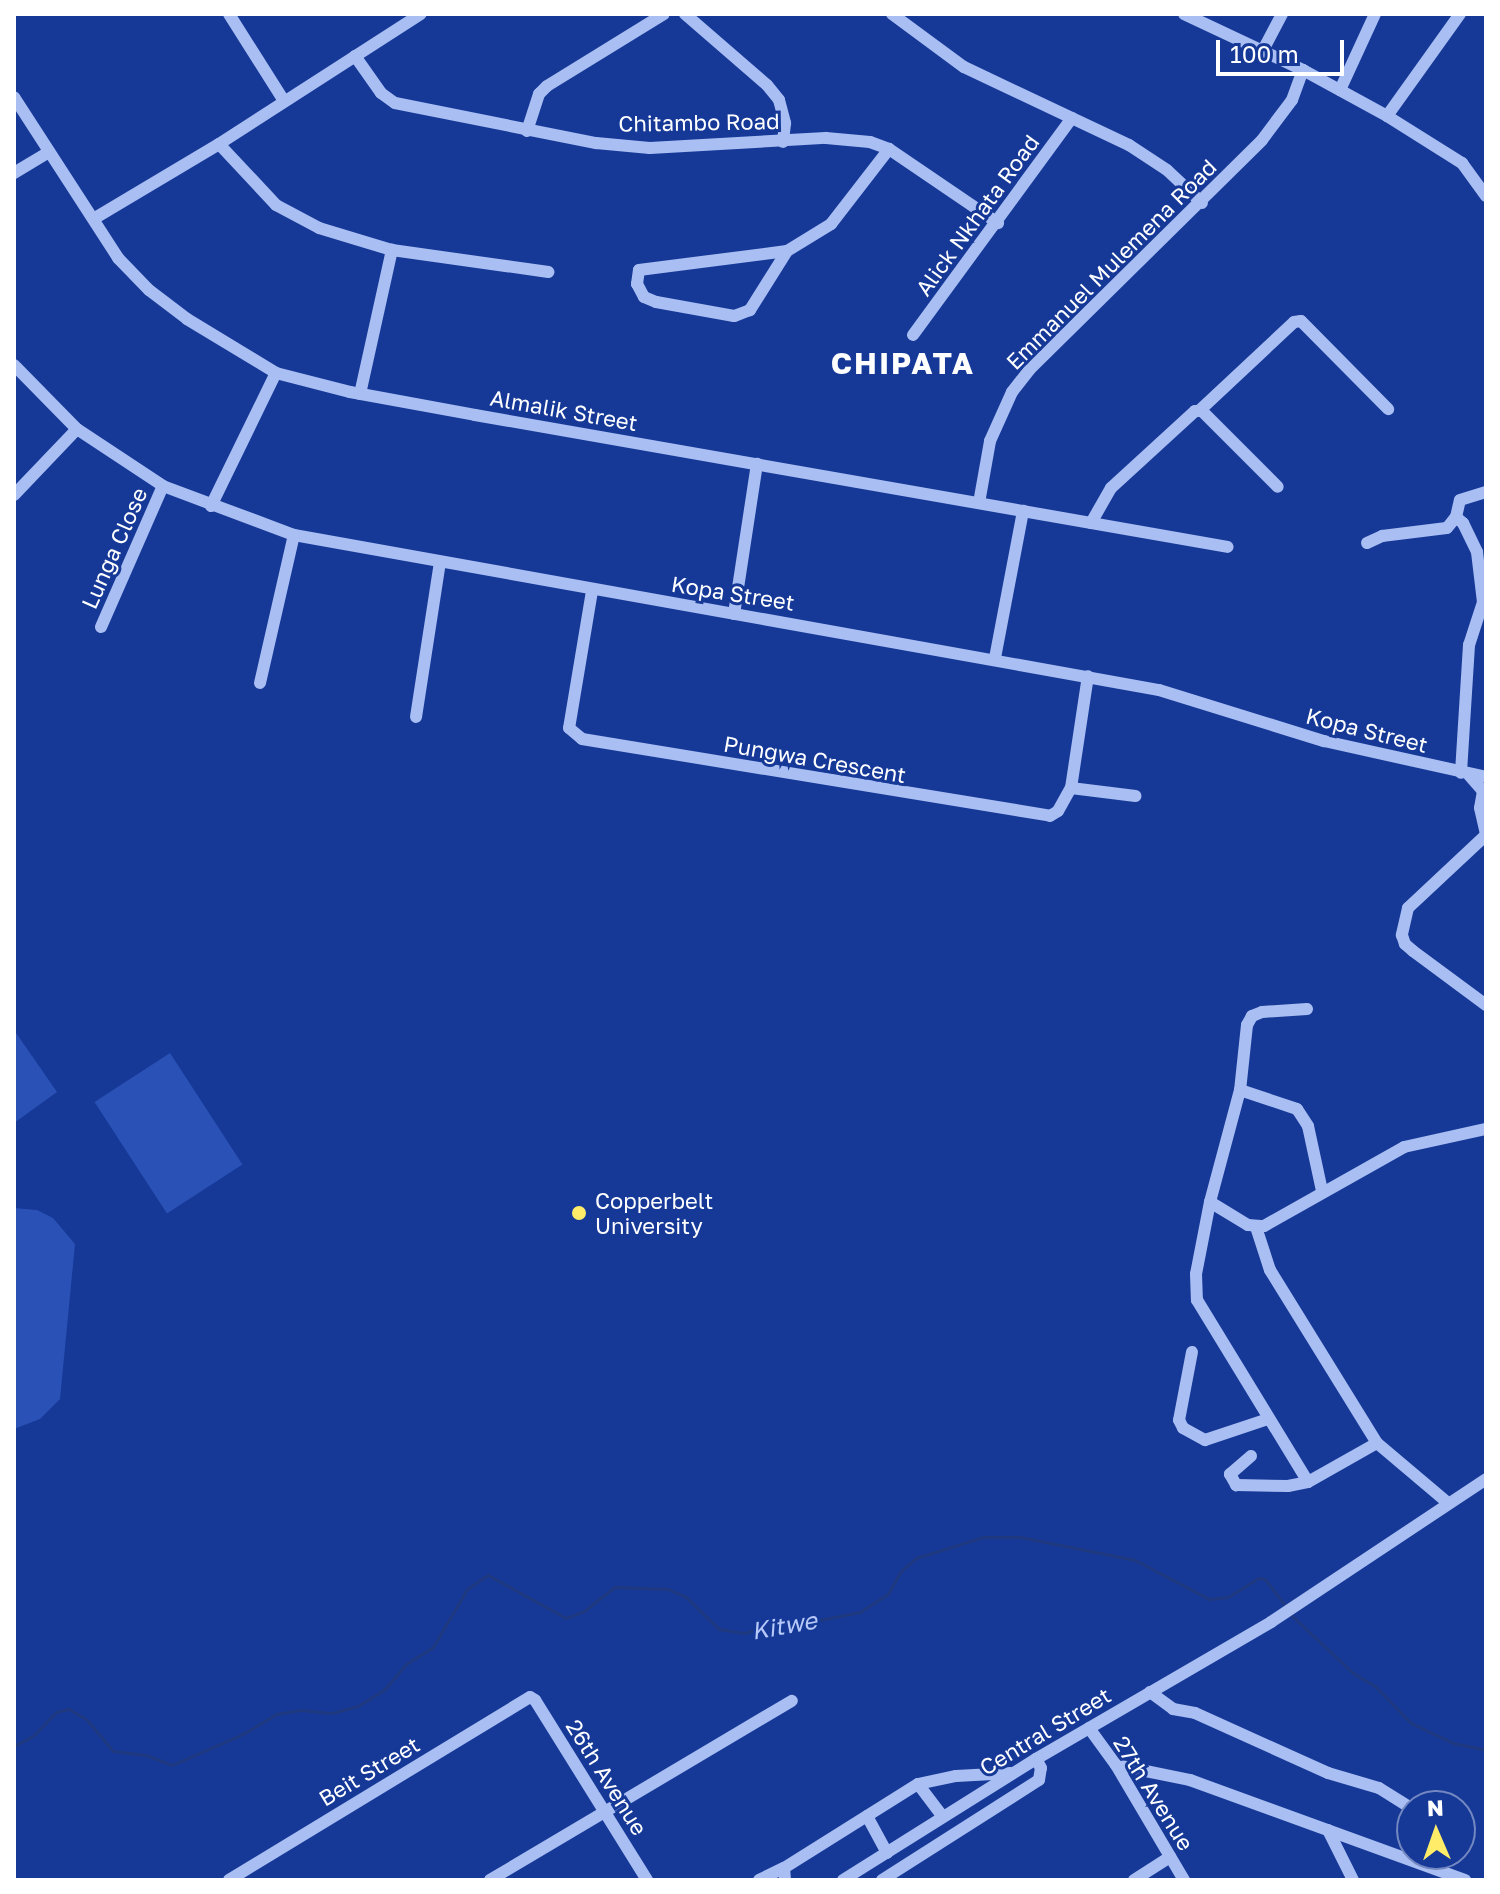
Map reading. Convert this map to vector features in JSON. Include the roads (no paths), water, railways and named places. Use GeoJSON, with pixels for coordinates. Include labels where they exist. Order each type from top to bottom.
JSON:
{"type":"FeatureCollection","features":[{"type":"Feature","properties":{"kind":"street"},"geometry":{"type":"LineString","coordinates":[[229,14],[284,101]]}},
{"type":"Feature","properties":{"kind":"street"},"geometry":{"type":"LineString","coordinates":[[95,218],[219,144],[421,14]]}},
{"type":"Feature","properties":{"kind":"street"},"geometry":{"type":"LineString","coordinates":[[527,131],[539,94],[547,86],[664,14]]}},
{"type":"Feature","properties":{"kind":"street"},"geometry":{"type":"LineString","coordinates":[[685,14],[767,85],[779,100],[785,123],[783,142]]}},
{"type":"Feature","properties":{"kind":"street"},"geometry":{"type":"LineString","coordinates":[[892,14],[964,67],[1147,156],[1202,203]]}},
{"type":"Feature","properties":{"kind":"street"},"geometry":{"type":"LineString","coordinates":[[1262,52],[1282,14]]}},
{"type":"Feature","properties":{"kind":"street"},"geometry":{"type":"LineString","coordinates":[[1340,90],[1375,14]]}},
{"type":"Feature","properties":{"kind":"street"},"geometry":{"type":"LineString","coordinates":[[1387,116],[1460,14]]}},
{"type":"Feature","properties":{"kind":"street"},"geometry":{"type":"LineString","coordinates":[[1188,15],[1303,70],[1387,116],[1462,163],[1486,196]]}},
{"type":"Feature","properties":{"kind":"street","name":"Chitambo Road"},"geometry":{"type":"LineString","coordinates":[[355,56],[381,93],[395,103],[527,131],[650,148],[852,139],[889,149],[998,223]]}},
{"type":"Feature","properties":{"kind":"street","name":"Emmanuel Mulemena Road"},"geometry":{"type":"LineString","coordinates":[[979,503],[990,441],[1012,392],[1029,370],[1202,203],[1276,122],[1292,100],[1303,70]]}},
{"type":"Feature","properties":{"kind":"street","name":"Almalik Street"},"geometry":{"type":"LineString","coordinates":[[14,97],[118,258],[149,290],[187,319],[276,373],[360,394],[1228,547]]}},
{"type":"Feature","properties":{"kind":"street","name":"Alick Nkhata Road"},"geometry":{"type":"LineString","coordinates":[[913,335],[1072,118]]}},
{"type":"Feature","properties":{"kind":"street"},"geometry":{"type":"LineString","coordinates":[[219,144],[276,205],[319,228],[392,250],[548,272]]}},
{"type":"Feature","properties":{"kind":"street"},"geometry":{"type":"LineString","coordinates":[[787,251],[750,310],[734,316],[656,302],[644,297],[637,284],[639,270],[787,251],[831,224],[889,149]]}},
{"type":"Feature","properties":{"kind":"street"},"geometry":{"type":"LineString","coordinates":[[14,173],[49,152]]}},
{"type":"Feature","properties":{"kind":"street"},"geometry":{"type":"LineString","coordinates":[[360,394],[392,250]]}},
{"type":"Feature","properties":{"kind":"street"},"geometry":{"type":"LineString","coordinates":[[1091,523],[1111,488],[1191,412],[1199,411],[1294,322],[1301,321],[1388,409]]}},
{"type":"Feature","properties":{"kind":"street","name":"Kopa Street"},"geometry":{"type":"LineString","coordinates":[[14,365],[77,429],[163,486],[294,535],[592,591],[1088,676],[1197,699],[1324,741],[1486,777]]}},
{"type":"Feature","properties":{"kind":"street"},"geometry":{"type":"LineString","coordinates":[[211,506],[276,373]]}},
{"type":"Feature","properties":{"kind":"street"},"geometry":{"type":"LineString","coordinates":[[1199,411],[1278,487]]}},
{"type":"Feature","properties":{"kind":"street"},"geometry":{"type":"LineString","coordinates":[[14,495],[77,429]]}},
{"type":"Feature","properties":{"kind":"street"},"geometry":{"type":"LineString","coordinates":[[734,614],[757,464]]}},
{"type":"Feature","properties":{"kind":"street","name":"Lunga Close"},"geometry":{"type":"LineString","coordinates":[[101,627],[163,486]]}},
{"type":"Feature","properties":{"kind":"street"},"geometry":{"type":"LineString","coordinates":[[1367,543],[1382,536],[1447,528],[1456,517],[1460,500],[1486,492]]}},
{"type":"Feature","properties":{"kind":"street"},"geometry":{"type":"LineString","coordinates":[[995,658],[1023,511]]}},
{"type":"Feature","properties":{"kind":"street"},"geometry":{"type":"LineString","coordinates":[[1456,517],[1463,523],[1477,552],[1485,601],[1469,645],[1465,774],[1483,791],[1480,808],[1486,835],[1408,908],[1402,935],[1405,944],[1413,951],[1486,1005]]}},
{"type":"Feature","properties":{"kind":"street"},"geometry":{"type":"LineString","coordinates":[[260,683],[294,535]]}},
{"type":"Feature","properties":{"kind":"street"},"geometry":{"type":"LineString","coordinates":[[416,717],[440,562]]}},
{"type":"Feature","properties":{"kind":"street","name":"Pungwa Crescent"},"geometry":{"type":"LineString","coordinates":[[592,591],[569,728],[582,739],[1039,817],[1058,811],[1071,788]]}},
{"type":"Feature","properties":{"kind":"street"},"geometry":{"type":"LineString","coordinates":[[1088,676],[1071,788],[1136,796]]}},
{"type":"Feature","properties":{"kind":"street"},"geometry":{"type":"LineString","coordinates":[[1307,1009],[1252,1016],[1244,1038],[1240,1090],[1210,1202],[1196,1274],[1197,1300],[1308,1482]]}},
{"type":"Feature","properties":{"kind":"street"},"geometry":{"type":"LineString","coordinates":[[1240,1090],[1297,1109],[1308,1126],[1322,1191]]}},
{"type":"Feature","properties":{"kind":"street"},"geometry":{"type":"LineString","coordinates":[[1256,1227],[1271,1223],[1322,1191],[1404,1147],[1486,1129]]}},
{"type":"Feature","properties":{"kind":"street"},"geometry":{"type":"LineString","coordinates":[[1210,1202],[1256,1227],[1270,1270],[1377,1443],[1448,1503]]}},
{"type":"Feature","properties":{"kind":"street"},"geometry":{"type":"LineString","coordinates":[[1192,1352],[1179,1420],[1183,1428],[1205,1440],[1268,1419]]}},
{"type":"Feature","properties":{"kind":"street"},"geometry":{"type":"LineString","coordinates":[[1251,1456],[1230,1474],[1236,1485],[1288,1486],[1308,1482],[1377,1443]]}},
{"type":"Feature","properties":{"kind":"street","name":"Central Street"},"geometry":{"type":"LineString","coordinates":[[843,1880],[1036,1759],[1271,1622],[1486,1479]]}},
{"type":"Feature","properties":{"kind":"street"},"geometry":{"type":"LineString","coordinates":[[1150,1692],[1173,1709],[1195,1713],[1328,1773],[1379,1788],[1396,1798]]}},
{"type":"Feature","properties":{"kind":"street","name":"26th Avenue"},"geometry":{"type":"LineString","coordinates":[[530,1697],[647,1880]]}},
{"type":"Feature","properties":{"kind":"street","name":"Beit Street"},"geometry":{"type":"LineString","coordinates":[[229,1880],[530,1697]]}},
{"type":"Feature","properties":{"kind":"street"},"geometry":{"type":"LineString","coordinates":[[490,1880],[603,1810],[792,1701]]}},
{"type":"Feature","properties":{"kind":"street","name":"27th Avenue"},"geometry":{"type":"LineString","coordinates":[[1089,1728],[1116,1765],[1184,1880]]}},
{"type":"Feature","properties":{"kind":"street"},"geometry":{"type":"LineString","coordinates":[[882,1880],[1039,1780],[1041,1768],[1036,1759]]}},
{"type":"Feature","properties":{"kind":"street"},"geometry":{"type":"LineString","coordinates":[[1116,1765],[1190,1780],[1465,1880]]}},
{"type":"Feature","properties":{"kind":"street"},"geometry":{"type":"LineString","coordinates":[[759,1880],[785,1874],[918,1784],[956,1776],[1014,1773]]}},
{"type":"Feature","properties":{"kind":"street"},"geometry":{"type":"LineString","coordinates":[[918,1784],[943,1817]]}},
{"type":"Feature","properties":{"kind":"street"},"geometry":{"type":"LineString","coordinates":[[867,1816],[887,1853]]}},
{"type":"Feature","properties":{"kind":"street"},"geometry":{"type":"LineString","coordinates":[[1328,1830],[1353,1880]]}},
{"type":"Feature","properties":{"kind":"street"},"geometry":{"type":"LineString","coordinates":[[1134,1880],[1170,1857]]}},
{"type":"Feature","properties":{"kind":"waterway","name":"Kitwe"},"geometry":{"type":"LineString","coordinates":[[14,1746],[33,1736],[56,1712],[69,1709],[87,1720],[113,1751],[146,1755],[172,1765],[243,1734],[276,1714],[301,1710],[332,1713],[358,1706],[385,1689],[406,1664],[433,1647],[467,1589],[488,1575],[566,1618],[584,1611],[615,1587],[668,1589],[686,1597],[719,1629],[744,1633],[776,1624],[810,1622],[860,1612],[888,1594],[901,1571],[916,1558],[983,1537],[1020,1537],[1135,1560],[1209,1599],[1228,1597],[1259,1578],[1265,1579],[1286,1607]]}},
{"type":"Feature","properties":{"kind":"waterway","name":"Kitwe"},"geometry":{"type":"LineString","coordinates":[[1290,1614],[1353,1673],[1375,1686],[1411,1723],[1453,1743],[1486,1750]]}},
{"type":"Feature","properties":{"kind":"place","name":"Copperbelt University"},"geometry":{"type":"Point","coordinates":[579,1213]}},
{"type":"Feature","properties":{"kind":"district","name":"CHIPATA"},"geometry":{"type":"Point","coordinates":[903,363]}}]}
